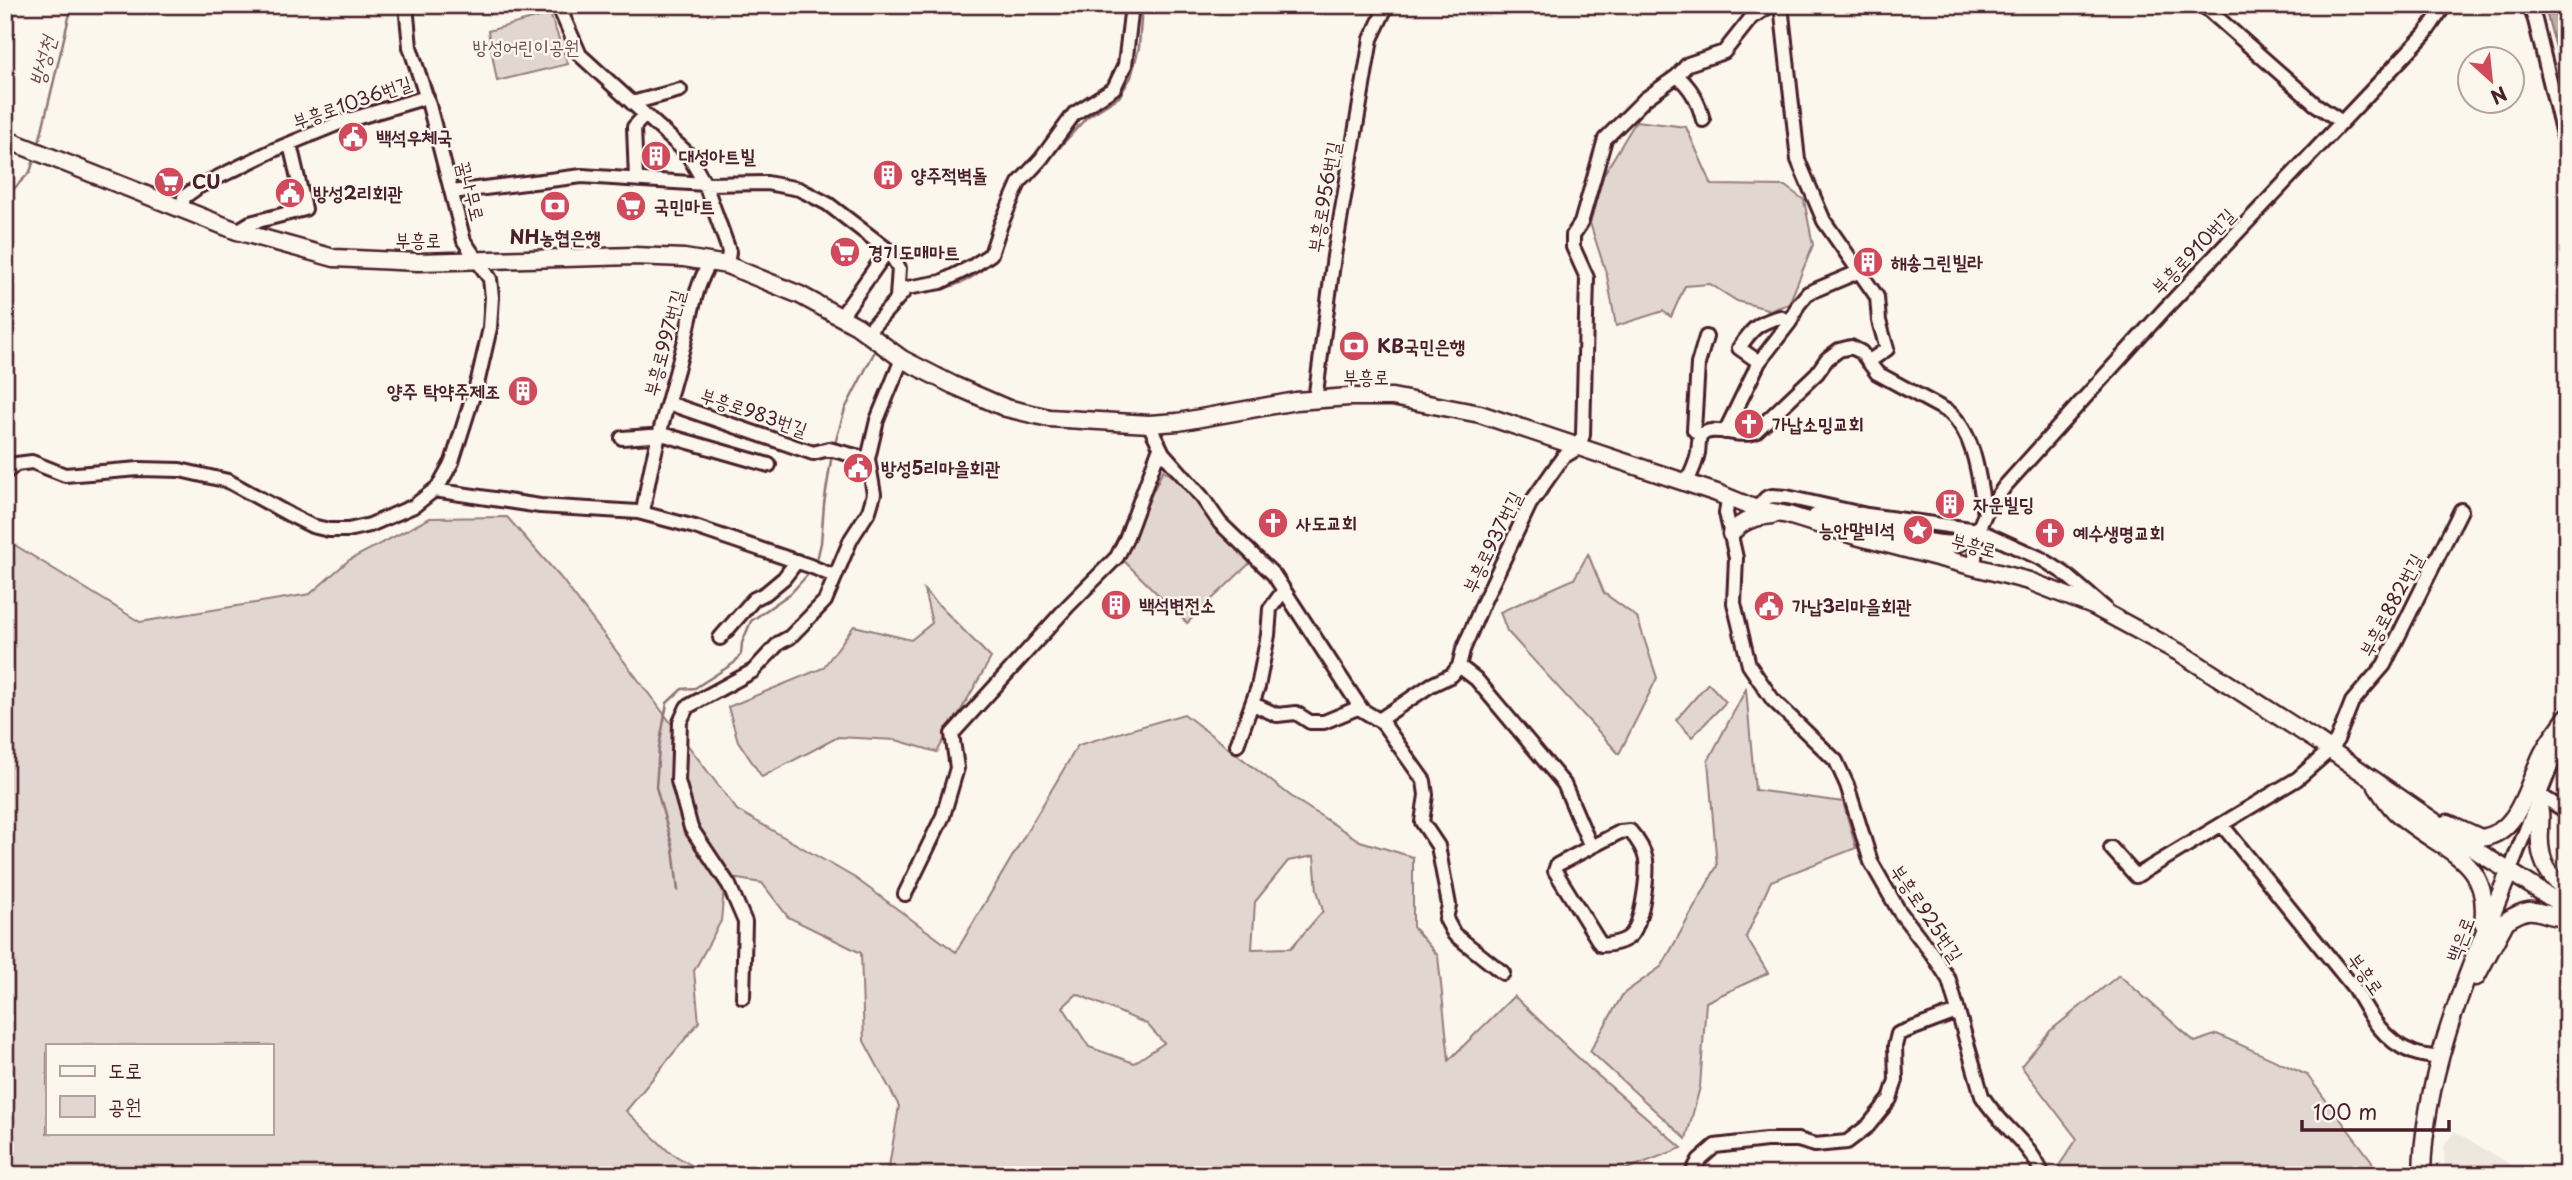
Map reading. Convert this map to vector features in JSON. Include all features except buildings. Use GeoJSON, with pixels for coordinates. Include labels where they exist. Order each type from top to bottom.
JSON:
{"type":"FeatureCollection","features":[{"type":"Feature","properties":{"kind":"main road","name":"부흥로"},"geometry":{"type":"LineString","coordinates":[[5,139],[237,231],[334,258],[418,262],[615,255],[711,261],[727,265],[800,295],[902,359],[978,397],[1021,412],[1049,418],[1149,424],[1178,422],[1315,400],[1392,397],[1445,405],[1480,414],[1717,493],[1756,509],[2029,581],[2084,602],[2182,654],[2567,908]]}},
{"type":"Feature","properties":{"kind":"main road"},"geometry":{"type":"LineString","coordinates":[[1731,534],[1738,524],[1748,520],[1783,514],[1844,520],[1887,529],[1913,538],[1956,544],[1978,530]]}},
{"type":"Feature","properties":{"kind":"main road"},"geometry":{"type":"LineString","coordinates":[[2422,811],[2481,838],[2500,832],[2525,798],[2544,750],[2567,717]]}},
{"type":"Feature","properties":{"kind":"main road"},"geometry":{"type":"LineString","coordinates":[[2372,779],[2395,812],[2468,865],[2480,881],[2485,910],[2480,940]]}},
{"type":"Feature","properties":{"kind":"main road"},"geometry":{"type":"LineString","coordinates":[[2539,799],[2542,814],[2539,834],[2542,859],[2555,882],[2567,890]]}},
{"type":"Feature","properties":{"kind":"main road"},"geometry":{"type":"LineString","coordinates":[[2445,847],[2480,853]]}},
{"type":"Feature","properties":{"kind":"main road","name":"백은로"},"geometry":{"type":"LineString","coordinates":[[2422,1175],[2425,1125],[2439,1058],[2480,940],[2510,870]]}},
{"type":"Feature","properties":{"kind":"main road"},"geometry":{"type":"LineString","coordinates":[[2449,1025],[2506,921],[2526,910],[2540,910],[2552,917],[2567,918]]}},
{"type":"Feature","properties":{"kind":"street","name":"꿈나무로"},"geometry":{"type":"LineString","coordinates":[[406,5],[410,47],[427,97],[464,241],[490,279],[492,306],[490,328],[478,380],[452,462],[434,490]]}},
{"type":"Feature","properties":{"kind":"street"},"geometry":{"type":"LineString","coordinates":[[558,5],[580,55],[687,153],[705,184],[727,245],[727,265]]}},
{"type":"Feature","properties":{"kind":"street"},"geometry":{"type":"LineString","coordinates":[[866,334],[907,288],[941,282],[991,254],[1000,224],[1019,183],[1041,159],[1074,114],[1114,88],[1125,65],[1132,5]]}},
{"type":"Feature","properties":{"kind":"street","name":"부흥로956번길"},"geometry":{"type":"LineString","coordinates":[[1315,400],[1334,256],[1371,39],[1387,5]]}},
{"type":"Feature","properties":{"kind":"street"},"geometry":{"type":"LineString","coordinates":[[1578,448],[1583,435],[1588,306],[1587,278],[1573,247],[1573,235],[1581,223],[1605,139],[1644,99],[1677,76],[1688,64],[1724,52],[1751,18],[1771,5]]}},
{"type":"Feature","properties":{"kind":"street"},"geometry":{"type":"LineString","coordinates":[[1781,5],[1798,159],[1824,221],[1877,297],[1879,321],[1886,349],[1868,362]]}},
{"type":"Feature","properties":{"kind":"street"},"geometry":{"type":"LineString","coordinates":[[2203,5],[2315,104],[2342,122]]}},
{"type":"Feature","properties":{"kind":"street","name":"부흥로910번길"},"geometry":{"type":"LineString","coordinates":[[1974,567],[1978,530],[1985,514],[2006,486],[2164,310],[2425,34],[2445,5]]}},
{"type":"Feature","properties":{"kind":"street"},"geometry":{"type":"LineString","coordinates":[[2529,5],[2567,151]]}},
{"type":"Feature","properties":{"kind":"street"},"geometry":{"type":"LineString","coordinates":[[1677,76],[1686,83],[1700,107],[1703,120]]}},
{"type":"Feature","properties":{"kind":"street"},"geometry":{"type":"LineString","coordinates":[[632,103],[680,90]]}},
{"type":"Feature","properties":{"kind":"street","name":"부흥로1036번길"},"geometry":{"type":"LineString","coordinates":[[182,208],[184,197],[198,187],[290,144],[342,122],[427,97]]}},
{"type":"Feature","properties":{"kind":"street"},"geometry":{"type":"LineString","coordinates":[[636,179],[634,127],[645,115]]}},
{"type":"Feature","properties":{"kind":"street","name":"부흥로1036번길"},"geometry":{"type":"LineString","coordinates":[[237,231],[259,220],[305,209],[290,144]]}},
{"type":"Feature","properties":{"kind":"street"},"geometry":{"type":"LineString","coordinates":[[452,191],[582,176],[705,184],[767,183],[799,189],[828,204],[888,250],[899,268],[897,297]]}},
{"type":"Feature","properties":{"kind":"street"},"geometry":{"type":"LineString","coordinates":[[839,318],[888,250]]}},
{"type":"Feature","properties":{"kind":"street","name":"부흥로997번길"},"geometry":{"type":"LineString","coordinates":[[643,513],[668,403],[703,273],[711,261]]}},
{"type":"Feature","properties":{"kind":"street"},"geometry":{"type":"LineString","coordinates":[[1725,432],[1759,362],[1790,322],[1798,305],[1808,293],[1858,272]]}},
{"type":"Feature","properties":{"kind":"street"},"geometry":{"type":"LineString","coordinates":[[1759,362],[1739,348],[1750,332],[1760,322],[1780,317],[1790,322]]}},
{"type":"Feature","properties":{"kind":"street"},"geometry":{"type":"LineString","coordinates":[[1701,436],[1694,430],[1698,364],[1706,337]]}},
{"type":"Feature","properties":{"kind":"street"},"geometry":{"type":"LineString","coordinates":[[1686,484],[1698,454],[1701,436],[1707,432],[1748,435],[1762,428],[1817,373],[1827,359],[1839,351],[1856,349],[1877,373],[1957,419],[1969,444],[1985,514]]}},
{"type":"Feature","properties":{"kind":"street"},"geometry":{"type":"LineString","coordinates":[[743,997],[745,922],[729,885],[691,828],[678,781],[680,722],[687,707],[753,671],[825,601],[851,539],[868,513],[874,494],[868,459],[877,420],[902,359]]}},
{"type":"Feature","properties":{"kind":"street","name":"부흥로983번길"},"geometry":{"type":"LineString","coordinates":[[668,403],[813,453],[834,450],[868,459]]}},
{"type":"Feature","properties":{"kind":"street"},"geometry":{"type":"LineString","coordinates":[[1149,424],[1160,447],[1220,523],[1275,575],[1360,707],[1379,720],[1424,781],[1426,795],[1422,807],[1422,821],[1438,846],[1449,905],[1446,919],[1454,934],[1503,972]]}},
{"type":"Feature","properties":{"kind":"street"},"geometry":{"type":"LineString","coordinates":[[622,438],[665,435],[769,465]]}},
{"type":"Feature","properties":{"kind":"street"},"geometry":{"type":"LineString","coordinates":[[905,894],[943,816],[957,768],[952,734],[1068,606],[1117,557],[1160,447]]}},
{"type":"Feature","properties":{"kind":"street","name":"부흥로937번길"},"geometry":{"type":"LineString","coordinates":[[1459,666],[1483,603],[1530,504],[1563,457],[1578,448]]}},
{"type":"Feature","properties":{"kind":"street"},"geometry":{"type":"LineString","coordinates":[[5,472],[16,464],[32,462],[65,475],[180,470],[228,481],[301,520],[329,530],[348,530],[370,525],[414,506],[434,490],[582,510],[643,513],[695,527],[834,576]]}},
{"type":"Feature","properties":{"kind":"street"},"geometry":{"type":"LineString","coordinates":[[1756,509],[1766,498],[1787,497],[1867,515],[1978,530],[2042,559],[2064,573],[2117,619]]}},
{"type":"Feature","properties":{"kind":"street","name":"부흥로925번길"},"geometry":{"type":"LineString","coordinates":[[1728,499],[1726,513],[1736,558],[1734,603],[1749,665],[1773,700],[1836,761],[1847,785],[1871,862],[1899,911],[1949,980],[1982,1096],[1990,1110],[2016,1134],[2035,1157],[2043,1175]]}},
{"type":"Feature","properties":{"kind":"street","name":"부흥로882번길"},"geometry":{"type":"LineString","coordinates":[[2329,751],[2337,740],[2352,702],[2384,665],[2461,510]]}},
{"type":"Feature","properties":{"kind":"street"},"geometry":{"type":"LineString","coordinates":[[720,638],[754,599],[784,578],[797,561]]}},
{"type":"Feature","properties":{"kind":"street"},"geometry":{"type":"LineString","coordinates":[[1237,745],[1252,704],[1268,635],[1270,609],[1284,590]]}},
{"type":"Feature","properties":{"kind":"street"},"geometry":{"type":"LineString","coordinates":[[1379,720],[1431,685],[1452,675],[1459,666],[1476,679],[1564,784],[1591,847]]}},
{"type":"Feature","properties":{"kind":"street"},"geometry":{"type":"LineString","coordinates":[[1252,704],[1277,715],[1296,713],[1310,722],[1324,722],[1360,707]]}},
{"type":"Feature","properties":{"kind":"street","name":"백은로"},"geometry":{"type":"LineString","coordinates":[[2510,870],[2567,726]]}},
{"type":"Feature","properties":{"kind":"street"},"geometry":{"type":"LineString","coordinates":[[2111,848],[2136,876],[2297,779],[2329,751]]}},
{"type":"Feature","properties":{"kind":"street"},"geometry":{"type":"LineString","coordinates":[[2539,799],[2567,812]]}},
{"type":"Feature","properties":{"kind":"street","name":"부흥로"},"geometry":{"type":"LineString","coordinates":[[2222,825],[2354,988],[2369,1015],[2390,1039],[2412,1052],[2439,1058]]}},
{"type":"Feature","properties":{"kind":"street"},"geometry":{"type":"LineString","coordinates":[[1630,831],[1646,858],[1645,884],[1636,928],[1630,936],[1609,945],[1601,945],[1555,872],[1557,865],[1591,847],[1620,832],[1630,831]]}},
{"type":"Feature","properties":{"kind":"street"},"geometry":{"type":"LineString","coordinates":[[1691,1175],[1699,1160],[1715,1146],[1766,1140],[1798,1140],[1815,1145],[1847,1142],[1868,1126],[1890,1099],[1896,1080],[1895,1046],[1898,1034],[1958,1012]]}},
{"type":"Feature","properties":{"kind":"shaded area"},"geometry":{"type":"Polygon","coordinates":[[[2544,5],[2567,5],[2567,87],[2544,5]]]}},
{"type":"Feature","properties":{"kind":"shaded area"},"geometry":{"type":"Polygon","coordinates":[[[2454,1131],[2528,1175],[2445,1175],[2444,1147],[2454,1131]]]}},
{"type":"Feature","properties":{"kind":"green space","name":"방성어린이공원"},"geometry":{"type":"Polygon","coordinates":[[[550,14],[568,64],[497,81],[488,31],[550,14]]]}},
{"type":"Feature","properties":{"kind":"green space"},"geometry":{"type":"Polygon","coordinates":[[[1636,121],[1686,127],[1712,185],[1785,186],[1804,200],[1813,245],[1789,304],[1771,310],[1737,301],[1710,284],[1685,286],[1671,317],[1663,311],[1616,326],[1607,276],[1590,223],[1604,174],[1636,121]]]}},
{"type":"Feature","properties":{"kind":"green space"},"geometry":{"type":"Polygon","coordinates":[[[1163,470],[1181,482],[1250,563],[1187,623],[1122,559],[1163,470]]]}},
{"type":"Feature","properties":{"kind":"green space"},"geometry":{"type":"Polygon","coordinates":[[[507,517],[560,577],[737,810],[855,878],[956,952],[1078,745],[1184,714],[1296,800],[1360,841],[1413,857],[1413,927],[1438,956],[1449,1060],[1514,996],[1588,1067],[1682,1148],[1611,1175],[882,1175],[889,1167],[899,1106],[864,1041],[861,953],[788,917],[762,883],[725,877],[721,921],[694,971],[699,1022],[626,1111],[668,1151],[707,1175],[5,1175],[5,927],[11,910],[5,894],[5,539],[140,622],[310,594],[349,560],[430,518],[507,517]],[[1314,856],[1288,861],[1255,902],[1252,949],[1291,948],[1323,911],[1317,890],[1314,856]],[[1077,994],[1063,1007],[1089,1047],[1134,1063],[1164,1043],[1147,1024],[1077,994]]]}},
{"type":"Feature","properties":{"kind":"green space"},"geometry":{"type":"Polygon","coordinates":[[[1588,554],[1604,593],[1637,617],[1657,678],[1619,754],[1507,631],[1500,612],[1574,579],[1588,554]]]}},
{"type":"Feature","properties":{"kind":"green space"},"geometry":{"type":"Polygon","coordinates":[[[924,590],[991,658],[937,752],[896,740],[838,737],[762,777],[738,741],[728,707],[823,668],[854,626],[911,640],[932,623],[924,590]]]}},
{"type":"Feature","properties":{"kind":"green space"},"geometry":{"type":"Polygon","coordinates":[[[1708,683],[1726,702],[1692,737],[1676,720],[1708,683]]]}},
{"type":"Feature","properties":{"kind":"green space"},"geometry":{"type":"Polygon","coordinates":[[[1746,689],[1755,790],[1843,802],[1856,848],[1771,881],[1746,937],[1768,973],[1706,1002],[1700,1087],[1686,1139],[1590,1051],[1623,994],[1662,966],[1717,866],[1708,761],[1746,689]]]}},
{"type":"Feature","properties":{"kind":"green space"},"geometry":{"type":"Polygon","coordinates":[[[2119,975],[2195,1042],[2217,1034],[2307,1075],[2371,1160],[2378,1175],[2055,1175],[2077,1139],[2021,1066],[2050,1031],[2119,975]]]}},
{"type":"Feature","properties":{"kind":"waterway","name":"방성천"},"geometry":{"type":"LineString","coordinates":[[38,147],[70,13],[75,5]]}},
{"type":"Feature","properties":{"kind":"waterway"},"geometry":{"type":"LineString","coordinates":[[1003,238],[1024,187],[1087,117],[1119,97],[1131,77],[1139,47],[1142,5]]}},
{"type":"Feature","properties":{"kind":"waterway","name":"방성천"},"geometry":{"type":"LineString","coordinates":[[5,198],[30,172],[35,157]]}},
{"type":"Feature","properties":{"kind":"waterway"},"geometry":{"type":"LineString","coordinates":[[913,294],[965,281],[989,262]]}},
{"type":"Feature","properties":{"kind":"waterway"},"geometry":{"type":"LineString","coordinates":[[834,447],[845,409],[875,351]]}},
{"type":"Feature","properties":{"kind":"waterway"},"geometry":{"type":"LineString","coordinates":[[816,564],[832,454]]}},
{"type":"Feature","properties":{"kind":"waterway"},"geometry":{"type":"LineString","coordinates":[[678,891],[673,848],[656,787],[667,703],[682,689],[695,688],[734,663],[741,654],[742,643],[751,621],[791,593],[812,570]]}},
{"type":"Feature","properties":{"kind":"place","name":"백석우체국"},"geometry":{"type":"Point","coordinates":[353,137]}},
{"type":"Feature","properties":{"kind":"place","name":"대성아트빌"},"geometry":{"type":"Point","coordinates":[656,156]}},
{"type":"Feature","properties":{"kind":"place","name":"양주적벽돌"},"geometry":{"type":"Point","coordinates":[888,175]}},
{"type":"Feature","properties":{"kind":"place","name":"CU"},"geometry":{"type":"Point","coordinates":[169,182]}},
{"type":"Feature","properties":{"kind":"place","name":"방성2리회관"},"geometry":{"type":"Point","coordinates":[290,193]}},
{"type":"Feature","properties":{"kind":"place","name":"NH농협은행"},"geometry":{"type":"Point","coordinates":[555,206]}},
{"type":"Feature","properties":{"kind":"place","name":"국민마트"},"geometry":{"type":"Point","coordinates":[631,206]}},
{"type":"Feature","properties":{"kind":"place","name":"경기도매마트"},"geometry":{"type":"Point","coordinates":[845,252]}},
{"type":"Feature","properties":{"kind":"place","name":"해송그린빌라"},"geometry":{"type":"Point","coordinates":[1868,262]}},
{"type":"Feature","properties":{"kind":"place","name":"KB국민은행"},"geometry":{"type":"Point","coordinates":[1354,346]}},
{"type":"Feature","properties":{"kind":"place","name":"양주 탁약주제조"},"geometry":{"type":"Point","coordinates":[523,391]}},
{"type":"Feature","properties":{"kind":"place","name":"가납소밍교회"},"geometry":{"type":"Point","coordinates":[1749,424]}},
{"type":"Feature","properties":{"kind":"place","name":"방성5리마을회관"},"geometry":{"type":"Point","coordinates":[858,468]}},
{"type":"Feature","properties":{"kind":"place","name":"자운빌딩"},"geometry":{"type":"Point","coordinates":[1950,504]}},
{"type":"Feature","properties":{"kind":"place","name":"사도교회"},"geometry":{"type":"Point","coordinates":[1273,523]}},
{"type":"Feature","properties":{"kind":"place","name":"능안말비석"},"geometry":{"type":"Point","coordinates":[1918,530]}},
{"type":"Feature","properties":{"kind":"place","name":"예수생명교회"},"geometry":{"type":"Point","coordinates":[2050,533]}},
{"type":"Feature","properties":{"kind":"place","name":"백석변전소"},"geometry":{"type":"Point","coordinates":[1116,605]}},
{"type":"Feature","properties":{"kind":"place","name":"가납3리마을회관"},"geometry":{"type":"Point","coordinates":[1769,606]}}]}
